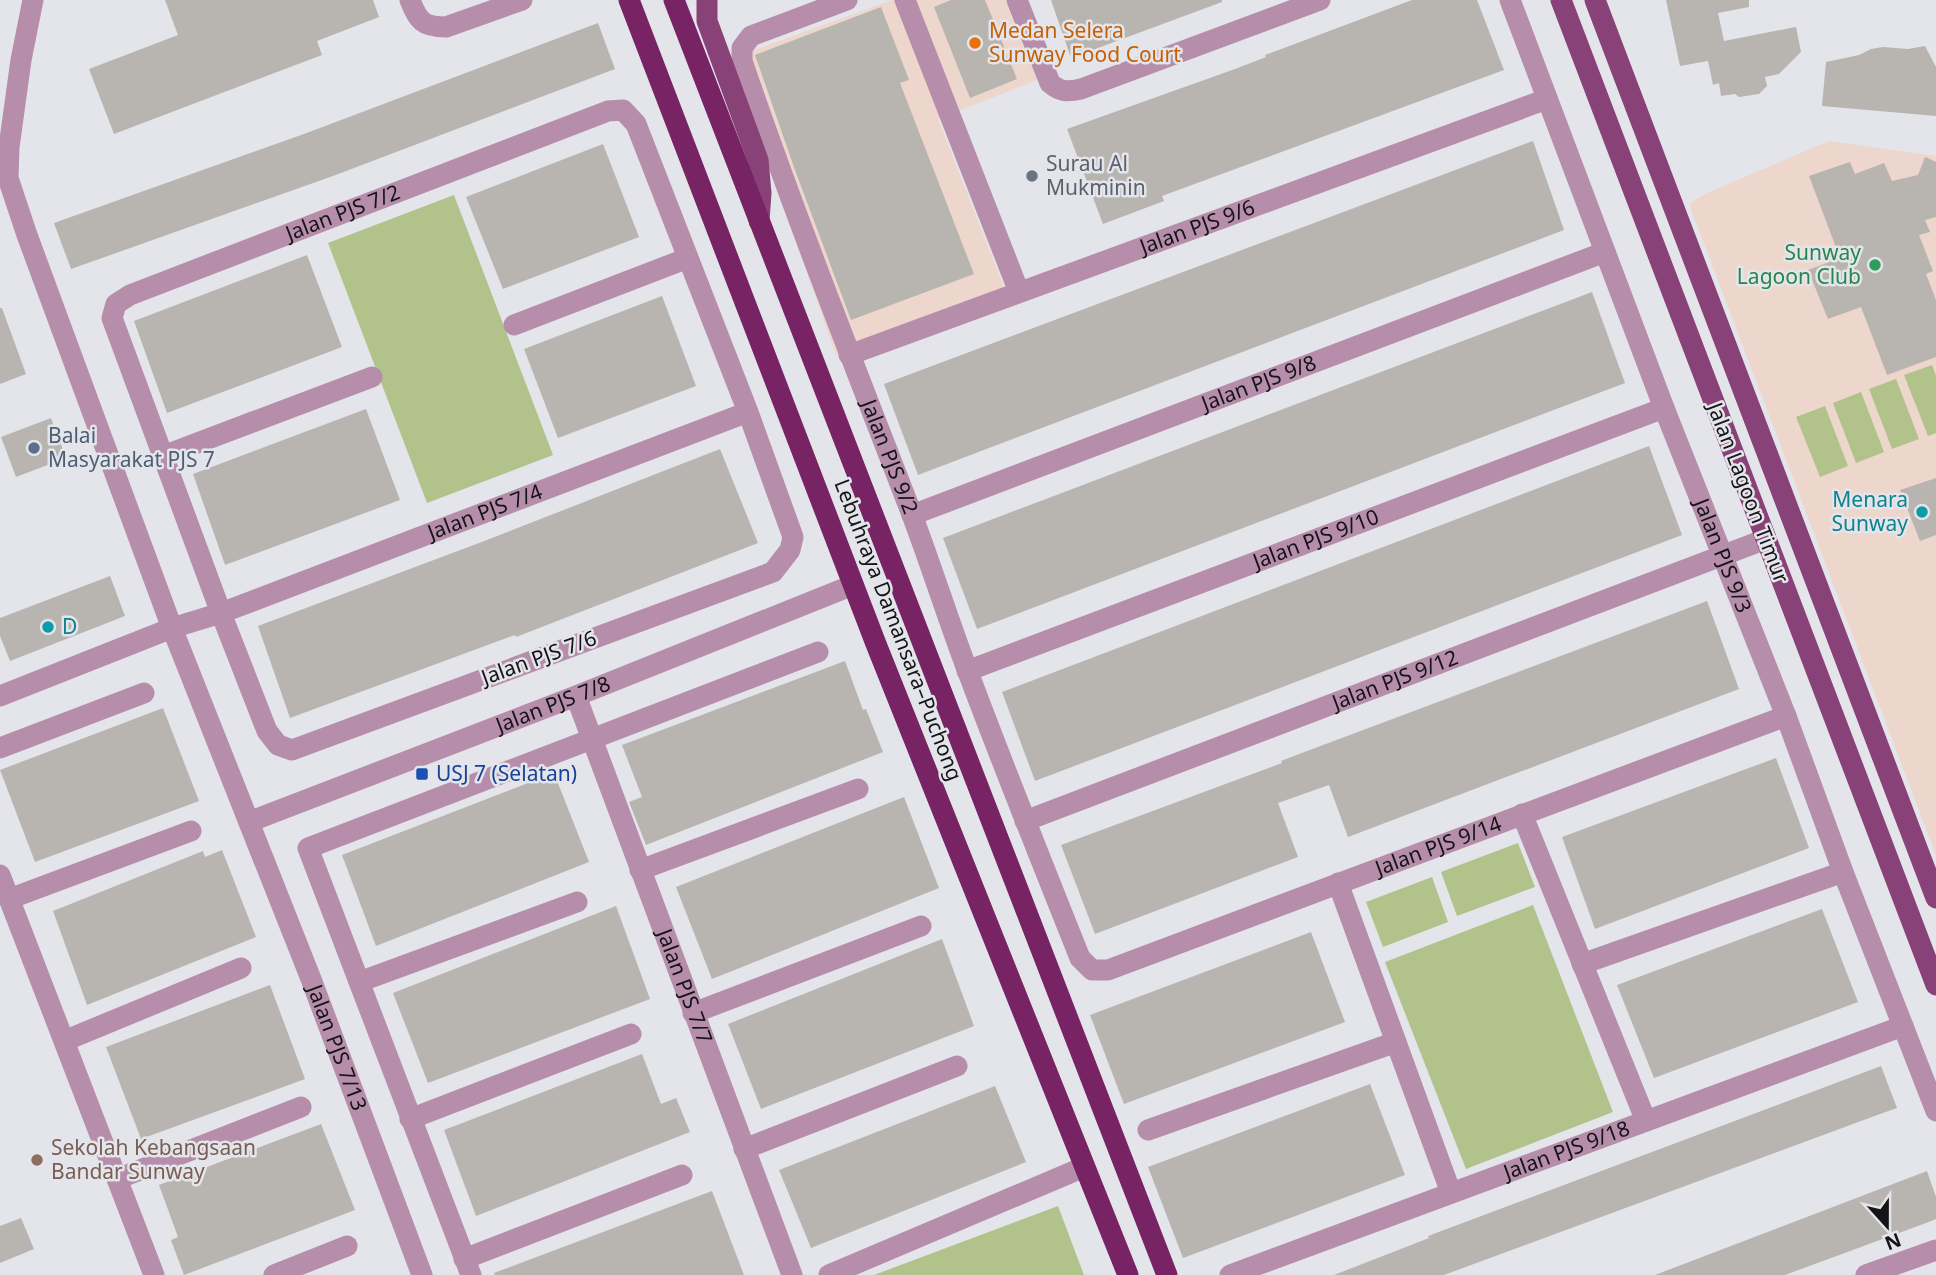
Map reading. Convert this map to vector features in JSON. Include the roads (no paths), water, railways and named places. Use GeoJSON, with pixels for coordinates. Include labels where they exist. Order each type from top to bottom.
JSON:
{"type":"FeatureCollection","features":[{"type":"Feature","properties":{"kind":"highway","name":"Lebuhraya Damansara–Puchong"},"geometry":{"type":"LineString","coordinates":[[629,0],[853,585],[1128,1275]]}},
{"type":"Feature","properties":{"kind":"highway","name":"Lebuhraya Damansara–Puchong"},"geometry":{"type":"LineString","coordinates":[[674,0],[1167,1275]]}},
{"type":"Feature","properties":{"kind":"main road"},"geometry":{"type":"LineString","coordinates":[[707,0],[707,21],[758,160],[761,193],[759,222]]}},
{"type":"Feature","properties":{"kind":"main road","name":"Jalan Lagoon Timur"},"geometry":{"type":"LineString","coordinates":[[1561,0],[1936,985]]}},
{"type":"Feature","properties":{"kind":"main road","name":"Jalan Lagoon Timur"},"geometry":{"type":"LineString","coordinates":[[1595,0],[1936,898]]}},
{"type":"Feature","properties":{"kind":"main road"},"geometry":{"type":"LineString","coordinates":[[1883,847],[1912,836]]}},
{"type":"Feature","properties":{"kind":"street","name":"Jalan PJS 7/13"},"geometry":{"type":"LineString","coordinates":[[33,0],[21,60],[9,147],[8,178],[172,628],[371,1136],[422,1275]]}},
{"type":"Feature","properties":{"kind":"street"},"geometry":{"type":"LineString","coordinates":[[410,0],[422,23],[433,27],[446,27],[522,0]]}},
{"type":"Feature","properties":{"kind":"street","name":"Jalan PJS 9/2"},"geometry":{"type":"LineString","coordinates":[[847,0],[751,36],[742,48],[742,61],[849,355],[912,515],[967,671],[1080,958],[1092,970]]}},
{"type":"Feature","properties":{"kind":"street"},"geometry":{"type":"LineString","coordinates":[[905,0],[1019,292]]}},
{"type":"Feature","properties":{"kind":"street"},"geometry":{"type":"LineString","coordinates":[[1017,0],[1051,83],[1058,90],[1070,92],[1320,0]]}},
{"type":"Feature","properties":{"kind":"street","name":"Jalan PJS 9/3"},"geometry":{"type":"LineString","coordinates":[[1510,0],[1664,408],[1786,716],[1936,1111]]}},
{"type":"Feature","properties":{"kind":"street","name":"Jalan PJS 9/6"},"geometry":{"type":"LineString","coordinates":[[849,355],[1547,99]]}},
{"type":"Feature","properties":{"kind":"street","name":"Jalan PJS 7/2"},"geometry":{"type":"LineString","coordinates":[[221,612],[111,318],[116,304],[130,295],[608,111],[623,110],[636,124],[748,412]]}},
{"type":"Feature","properties":{"kind":"street","name":"Jalan PJS 9/8"},"geometry":{"type":"LineString","coordinates":[[912,515],[1605,252]]}},
{"type":"Feature","properties":{"kind":"street"},"geometry":{"type":"LineString","coordinates":[[514,325],[688,258]]}},
{"type":"Feature","properties":{"kind":"street"},"geometry":{"type":"LineString","coordinates":[[163,456],[372,377]]}},
{"type":"Feature","properties":{"kind":"street","name":"Jalan PJS 9/10"},"geometry":{"type":"LineString","coordinates":[[967,671],[1664,408]]}},
{"type":"Feature","properties":{"kind":"street","name":"Jalan PJS 7/4"},"geometry":{"type":"LineString","coordinates":[[221,612],[748,412]]}},
{"type":"Feature","properties":{"kind":"street","name":"Jalan PJS 7/6"},"geometry":{"type":"LineString","coordinates":[[221,612],[267,731],[278,746],[292,750],[773,572],[790,550],[793,537],[748,412]]}},
{"type":"Feature","properties":{"kind":"street","name":"Jalan PJS 9/12"},"geometry":{"type":"LineString","coordinates":[[1025,821],[1766,539]]}},
{"type":"Feature","properties":{"kind":"street","name":"Jalan PJS 7/8"},"geometry":{"type":"LineString","coordinates":[[249,821],[576,696],[853,585]]}},
{"type":"Feature","properties":{"kind":"street"},"geometry":{"type":"LineString","coordinates":[[0,696],[172,628],[221,612]]}},
{"type":"Feature","properties":{"kind":"street"},"geometry":{"type":"LineString","coordinates":[[681,1175],[467,1267],[308,848],[818,652]]}},
{"type":"Feature","properties":{"kind":"street"},"geometry":{"type":"LineString","coordinates":[[0,748],[144,694]]}},
{"type":"Feature","properties":{"kind":"street","name":"Jalan PJS 7/7"},"geometry":{"type":"LineString","coordinates":[[576,696],[792,1275]]}},
{"type":"Feature","properties":{"kind":"street","name":"Jalan PJS 9/14"},"geometry":{"type":"LineString","coordinates":[[1092,970],[1108,970],[1786,716]]}},
{"type":"Feature","properties":{"kind":"street"},"geometry":{"type":"LineString","coordinates":[[640,870],[858,789]]}},
{"type":"Feature","properties":{"kind":"street"},"geometry":{"type":"LineString","coordinates":[[1522,814],[1646,1121]]}},
{"type":"Feature","properties":{"kind":"street"},"geometry":{"type":"LineString","coordinates":[[9,899],[191,831]]}},
{"type":"Feature","properties":{"kind":"street"},"geometry":{"type":"LineString","coordinates":[[1582,964],[1843,872]]}},
{"type":"Feature","properties":{"kind":"street"},"geometry":{"type":"LineString","coordinates":[[0,875],[154,1275]]}},
{"type":"Feature","properties":{"kind":"street"},"geometry":{"type":"LineString","coordinates":[[1338,883],[1451,1193]]}},
{"type":"Feature","properties":{"kind":"street"},"geometry":{"type":"LineString","coordinates":[[359,982],[577,902]]}},
{"type":"Feature","properties":{"kind":"street"},"geometry":{"type":"LineString","coordinates":[[694,1013],[921,926]]}},
{"type":"Feature","properties":{"kind":"street"},"geometry":{"type":"LineString","coordinates":[[64,1041],[241,968]]}},
{"type":"Feature","properties":{"kind":"street","name":"Jalan PJS 9/18"},"geometry":{"type":"LineString","coordinates":[[1230,1275],[1903,1026]]}},
{"type":"Feature","properties":{"kind":"street"},"geometry":{"type":"LineString","coordinates":[[410,1119],[631,1034]]}},
{"type":"Feature","properties":{"kind":"street"},"geometry":{"type":"LineString","coordinates":[[1148,1130],[1396,1042]]}},
{"type":"Feature","properties":{"kind":"street"},"geometry":{"type":"LineString","coordinates":[[744,1149],[957,1066]]}},
{"type":"Feature","properties":{"kind":"street"},"geometry":{"type":"LineString","coordinates":[[117,1179],[302,1107]]}},
{"type":"Feature","properties":{"kind":"street"},"geometry":{"type":"LineString","coordinates":[[829,1275],[1084,1167]]}},
{"type":"Feature","properties":{"kind":"street"},"geometry":{"type":"LineString","coordinates":[[274,1275],[347,1246]]}},
{"type":"Feature","properties":{"kind":"street"},"geometry":{"type":"LineString","coordinates":[[1866,1275],[1936,1250]]}},
{"type":"Feature","properties":{"kind":"place","name":"Medan Selera Sunway Food Court"},"geometry":{"type":"Point","coordinates":[975,43]}},
{"type":"Feature","properties":{"kind":"place","name":"Surau Al Mukminin"},"geometry":{"type":"Point","coordinates":[1032,176]}},
{"type":"Feature","properties":{"kind":"place","name":"Sunway Lagoon Club"},"geometry":{"type":"Point","coordinates":[1875,265]}},
{"type":"Feature","properties":{"kind":"place","name":"Balai Masyarakat PJS 7"},"geometry":{"type":"Point","coordinates":[34,448]}},
{"type":"Feature","properties":{"kind":"place","name":"Menara Sunway"},"geometry":{"type":"Point","coordinates":[1922,512]}},
{"type":"Feature","properties":{"kind":"place","name":"D"},"geometry":{"type":"Point","coordinates":[48,627]}},
{"type":"Feature","properties":{"kind":"place","name":"USJ 7 (Selatan)"},"geometry":{"type":"Point","coordinates":[422,774]}},
{"type":"Feature","properties":{"kind":"place","name":"Sekolah Kebangsaan Bandar Sunway"},"geometry":{"type":"Point","coordinates":[37,1160]}}]}
